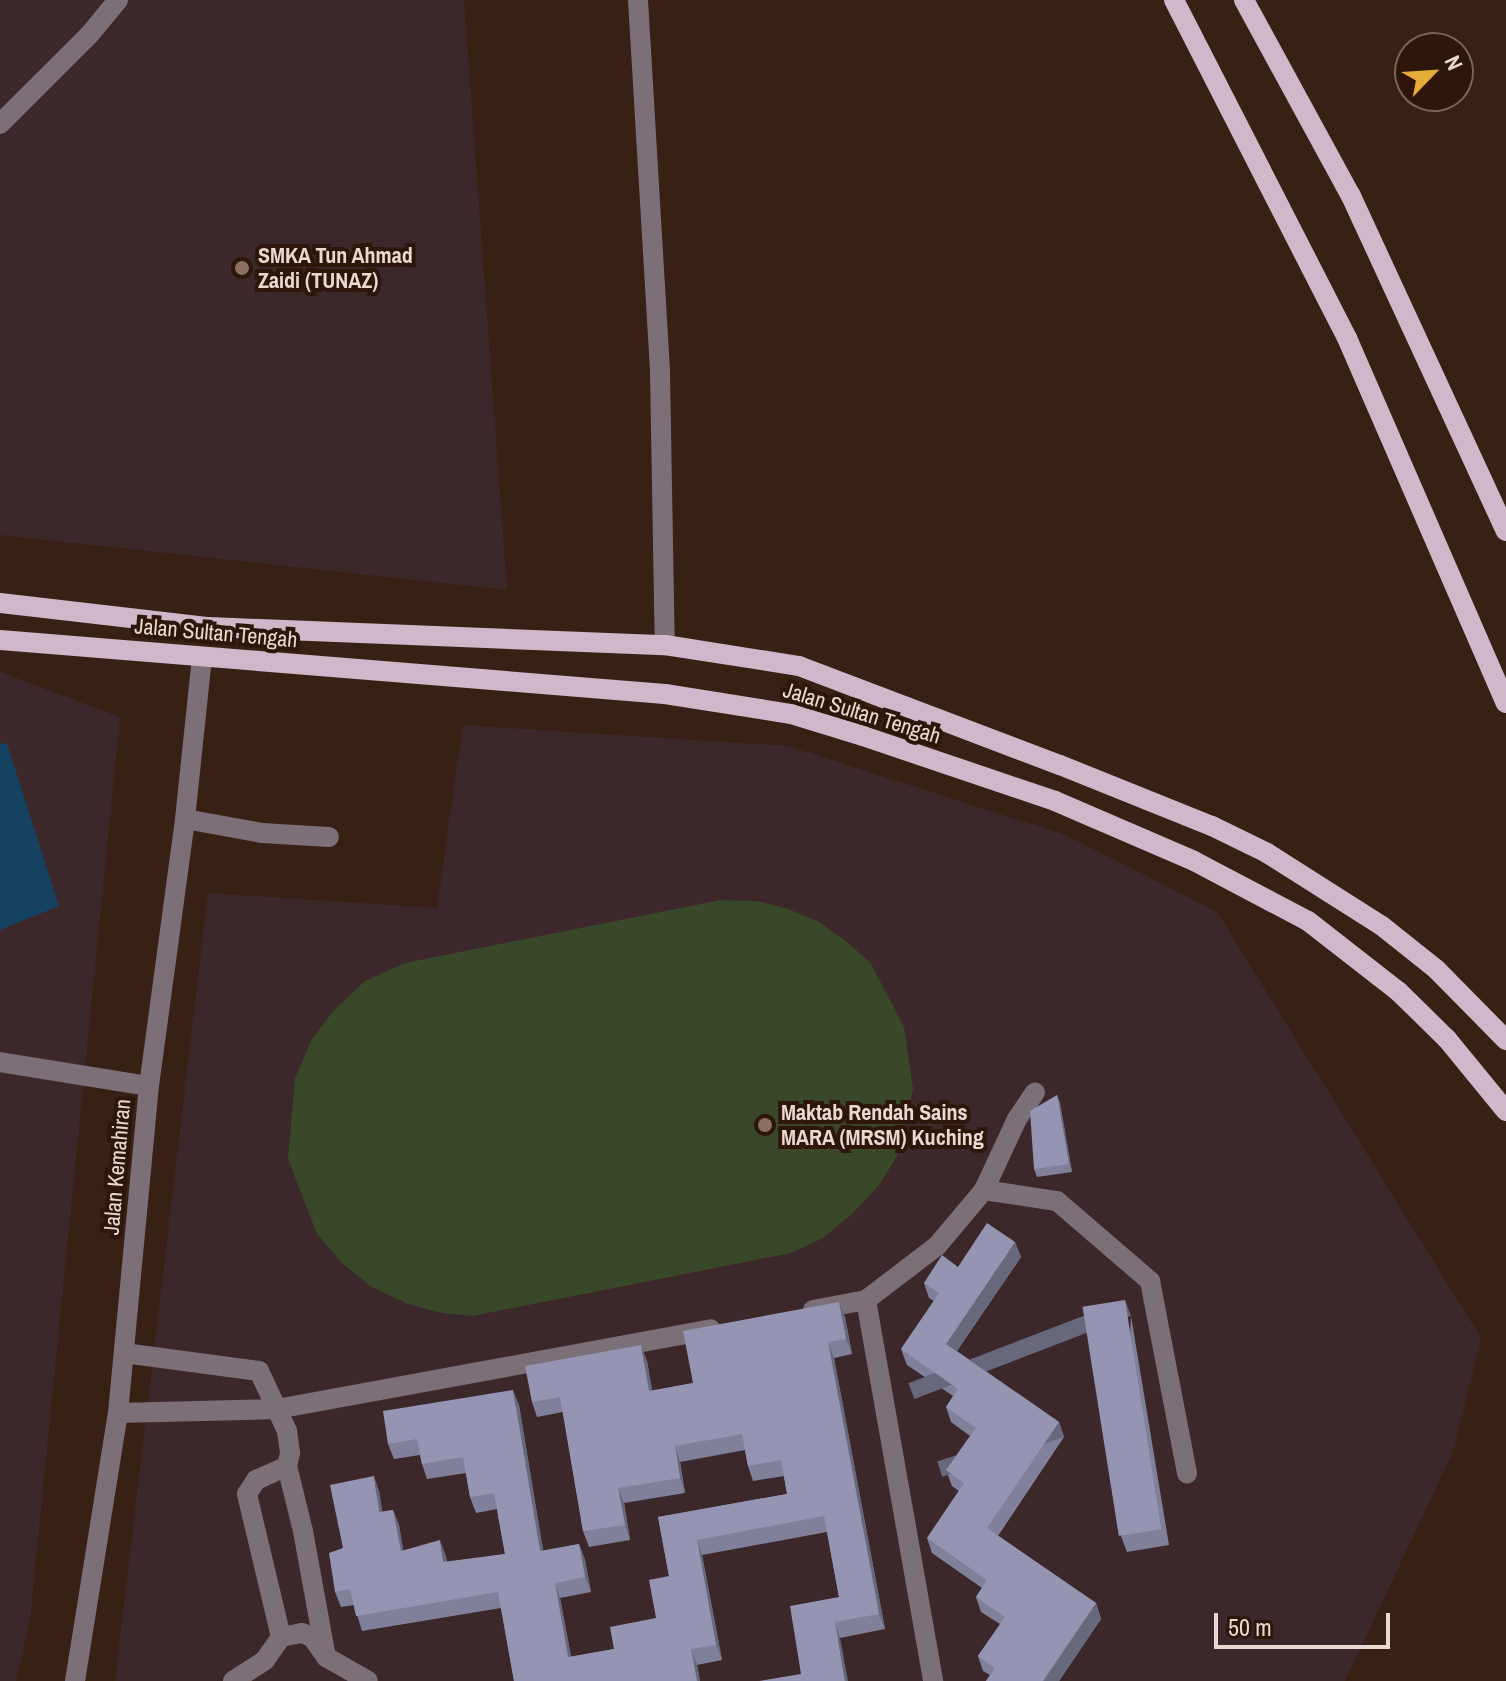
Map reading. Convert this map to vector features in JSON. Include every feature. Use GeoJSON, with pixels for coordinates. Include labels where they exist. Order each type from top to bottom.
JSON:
{"type":"FeatureCollection","features":[{"type":"Feature","properties":{"kind":"main road"},"geometry":{"type":"LineString","coordinates":[[1174,0],[1347,338],[1506,703]]}},
{"type":"Feature","properties":{"kind":"main road"},"geometry":{"type":"LineString","coordinates":[[1244,0],[1351,196],[1506,531]]}},
{"type":"Feature","properties":{"kind":"main road","name":"Jalan Sultan Tengah"},"geometry":{"type":"LineString","coordinates":[[0,603],[209,627],[665,645],[811,670],[1212,826],[1305,875],[1382,926],[1436,969],[1506,1040]]}},
{"type":"Feature","properties":{"kind":"main road","name":"Jalan Sultan Tengah"},"geometry":{"type":"LineString","coordinates":[[0,640],[665,694],[791,714],[1055,801],[1194,861],[1308,921],[1398,991],[1447,1039],[1506,1111]]}},
{"type":"Feature","properties":{"kind":"street"},"geometry":{"type":"LineString","coordinates":[[0,124],[90,34],[118,0]]}},
{"type":"Feature","properties":{"kind":"street"},"geometry":{"type":"LineString","coordinates":[[638,0],[660,372],[665,645]]}},
{"type":"Feature","properties":{"kind":"street","name":"Jalan Kemahiran"},"geometry":{"type":"LineString","coordinates":[[75,1681],[118,1413],[149,1086],[185,819],[202,657]]}},
{"type":"Feature","properties":{"kind":"street"},"geometry":{"type":"LineString","coordinates":[[185,819],[262,833],[329,837]]}},
{"type":"Feature","properties":{"kind":"street"},"geometry":{"type":"LineString","coordinates":[[0,1062],[149,1086]]}},
{"type":"Feature","properties":{"kind":"street"},"geometry":{"type":"LineString","coordinates":[[790,1314],[866,1300],[937,1246],[984,1190],[1017,1119],[1035,1092]]}},
{"type":"Feature","properties":{"kind":"street"},"geometry":{"type":"LineString","coordinates":[[984,1190],[1057,1201],[1150,1281],[1187,1473]]}},
{"type":"Feature","properties":{"kind":"street"},"geometry":{"type":"LineString","coordinates":[[866,1300],[933,1681]]}},
{"type":"Feature","properties":{"kind":"street"},"geometry":{"type":"LineString","coordinates":[[118,1413],[277,1409],[730,1325]]}},
{"type":"Feature","properties":{"kind":"street"},"geometry":{"type":"LineString","coordinates":[[124,1353],[259,1371],[287,1431],[290,1453],[287,1466],[303,1531],[326,1657]]}},
{"type":"Feature","properties":{"kind":"street"},"geometry":{"type":"LineString","coordinates":[[281,1637],[247,1494],[256,1480],[287,1466]]}},
{"type":"Feature","properties":{"kind":"street"},"geometry":{"type":"LineString","coordinates":[[233,1681],[265,1660],[281,1637],[302,1633],[312,1637],[326,1657],[368,1681]]}},
{"type":"Feature","properties":{"kind":"shaded area","name":"SMKA Tun Ahmad Zaidi (TUNAZ)"},"geometry":{"type":"Polygon","coordinates":[[[0,0],[464,0],[507,590],[0,535],[0,0]]]}},
{"type":"Feature","properties":{"kind":"shaded area"},"geometry":{"type":"Polygon","coordinates":[[[0,672],[120,717],[30,1620],[16,1681],[0,1681],[0,672]]]}},
{"type":"Feature","properties":{"kind":"shaded area","name":"Maktab Rendah Sains MARA (MRSM) Kuching"},"geometry":{"type":"Polygon","coordinates":[[[463,725],[788,746],[1066,835],[1217,912],[1481,1338],[1452,1454],[1345,1681],[115,1681],[208,893],[437,908],[463,725]]]}},
{"type":"Feature","properties":{"kind":"green space"},"geometry":{"type":"Polygon","coordinates":[[[721,900],[757,901],[788,909],[817,921],[843,939],[870,962],[904,1027],[913,1089],[897,1156],[879,1185],[852,1214],[823,1238],[791,1253],[472,1316],[442,1313],[408,1304],[370,1286],[342,1263],[317,1234],[288,1159],[295,1078],[312,1039],[334,1010],[365,981],[405,963],[721,900]]]}},
{"type":"Feature","properties":{"kind":"water"},"geometry":{"type":"Polygon","coordinates":[[[0,743],[7,744],[59,906],[0,930],[0,743]]]}},
{"type":"Feature","properties":{"kind":"building"},"geometry":{"type":"Polygon","coordinates":[[[1057,1095],[1069,1164],[1034,1169],[1030,1111],[1057,1095]]]}},
{"type":"Feature","properties":{"kind":"building"},"geometry":{"type":"Polygon","coordinates":[[[987,1223],[1015,1242],[946,1344],[1059,1422],[987,1528],[1096,1603],[1043,1681],[986,1681],[995,1668],[978,1656],[1005,1617],[976,1597],[987,1580],[927,1538],[964,1483],[946,1470],[976,1428],[946,1407],[958,1389],[901,1349],[939,1293],[924,1283],[942,1255],[958,1267],[987,1223]]]}},
{"type":"Feature","properties":{"kind":"building"},"geometry":{"type":"Polygon","coordinates":[[[1125,1300],[1161,1529],[1119,1536],[1083,1307],[1125,1300]]]}},
{"type":"Feature","properties":{"kind":"building"},"geometry":{"type":"Polygon","coordinates":[[[839,1302],[846,1339],[828,1342],[879,1614],[835,1622],[845,1681],[759,1681],[801,1674],[790,1606],[839,1597],[824,1516],[697,1540],[716,1645],[691,1649],[697,1681],[514,1681],[498,1592],[356,1616],[350,1589],[335,1592],[329,1553],[343,1548],[330,1485],[374,1476],[379,1512],[393,1510],[401,1551],[440,1540],[443,1562],[505,1554],[494,1493],[470,1497],[463,1457],[422,1464],[417,1439],[388,1444],[383,1411],[513,1390],[540,1551],[579,1544],[585,1577],[555,1583],[568,1657],[614,1649],[610,1627],[656,1618],[649,1580],[669,1576],[658,1517],[787,1494],[781,1460],[748,1466],[742,1434],[675,1446],[680,1478],[618,1488],[625,1525],[583,1531],[560,1397],[532,1402],[525,1366],[641,1345],[649,1391],[693,1383],[683,1331],[839,1302]]]}},
{"type":"Feature","properties":{"kind":"place","name":"SMKA Tun Ahmad Zaidi (TUNAZ)"},"geometry":{"type":"Point","coordinates":[242,268]}},
{"type":"Feature","properties":{"kind":"place","name":"Maktab Rendah Sains MARA (MRSM) Kuching"},"geometry":{"type":"Point","coordinates":[765,1125]}}]}
